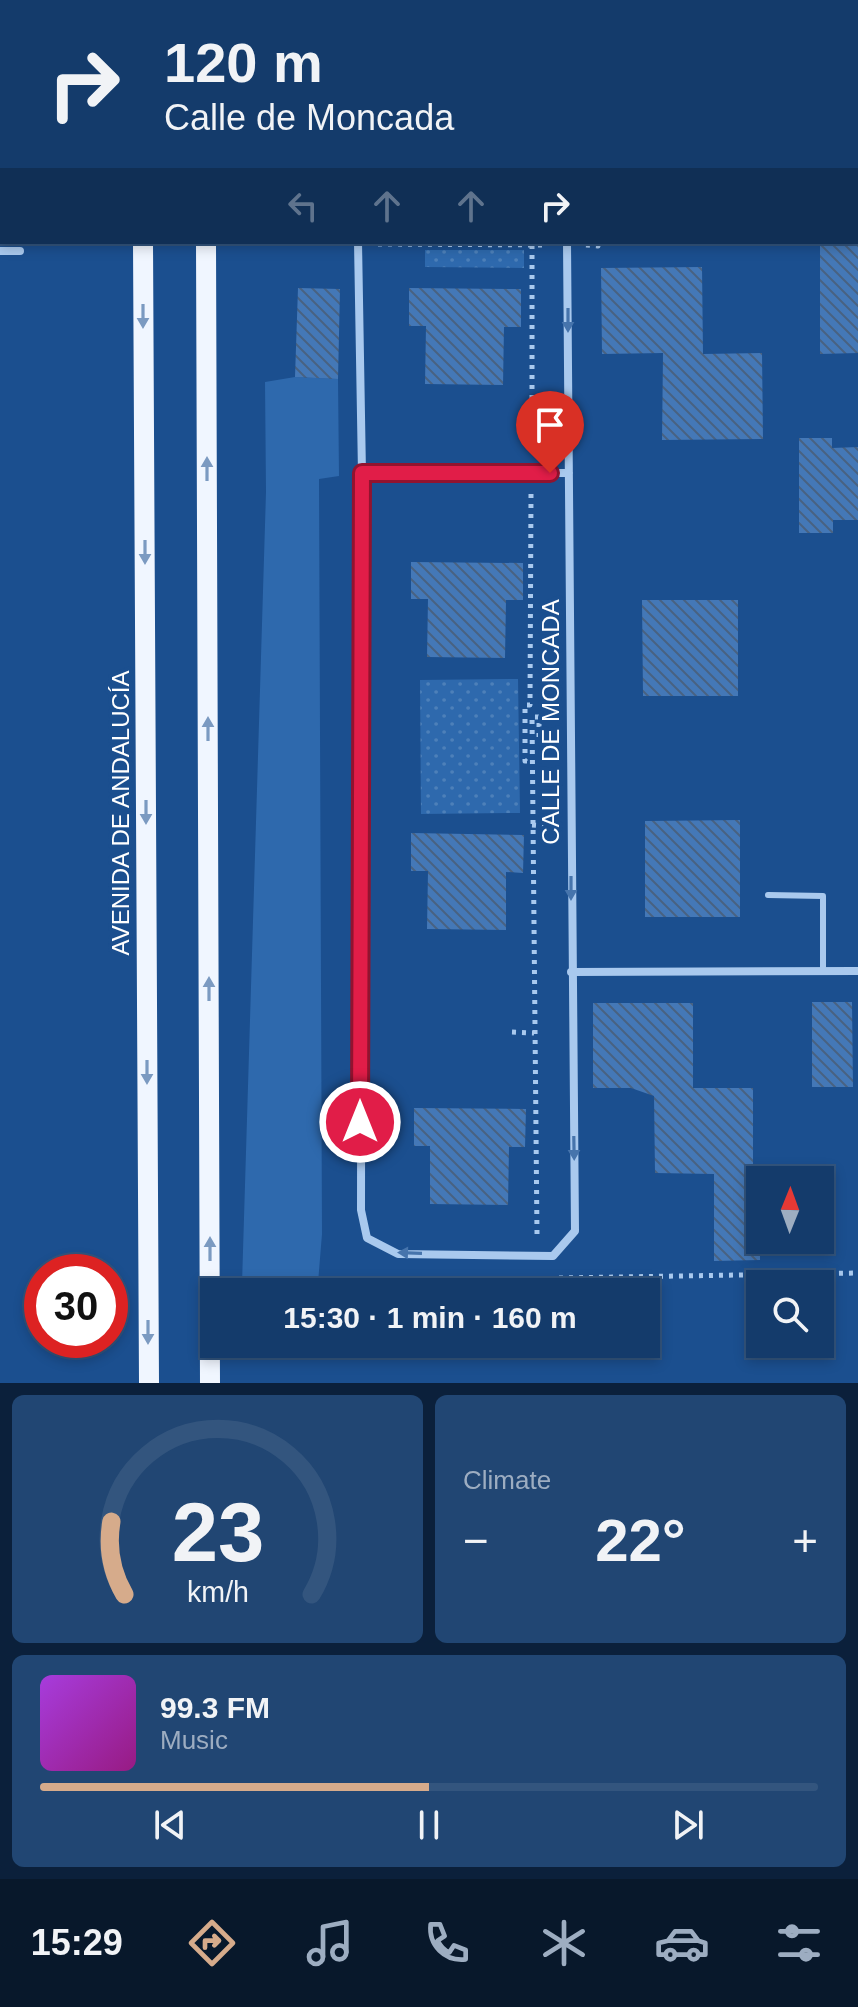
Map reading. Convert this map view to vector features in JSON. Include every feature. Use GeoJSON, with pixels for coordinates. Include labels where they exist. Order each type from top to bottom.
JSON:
{"type":"FeatureCollection","features":[{"type":"Feature","properties":{"kind":"main road","name":"AVENIDA DE ANDALUCÍA"},"geometry":{"type":"LineString","coordinates":[[143,244],[149,1383]]}},
{"type":"Feature","properties":{"kind":"main road"},"geometry":{"type":"LineString","coordinates":[[206,244],[210,1383]]}},
{"type":"Feature","properties":{"kind":"street","name":"CALLE DE MONCADA"},"geometry":{"type":"LineString","coordinates":[[358,244],[362,473],[361,1210],[367,1238],[398,1254],[553,1256],[575,1231],[567,244]]}},
{"type":"Feature","properties":{"kind":"street"},"geometry":{"type":"LineString","coordinates":[[0,251],[20,251]]}},
{"type":"Feature","properties":{"kind":"street"},"geometry":{"type":"LineString","coordinates":[[362,473],[569,473]]}},
{"type":"Feature","properties":{"kind":"street"},"geometry":{"type":"LineString","coordinates":[[571,972],[858,971]]}},
{"type":"Feature","properties":{"kind":"lane"},"geometry":{"type":"LineString","coordinates":[[768,895],[823,896],[823,971]]}},
{"type":"Feature","properties":{"kind":"path"},"geometry":{"type":"LineString","coordinates":[[445,244],[598,244]]}},
{"type":"Feature","properties":{"kind":"path"},"geometry":{"type":"LineString","coordinates":[[532,245],[532,441]]}},
{"type":"Feature","properties":{"kind":"path"},"geometry":{"type":"LineString","coordinates":[[531,491],[530,705],[525,705],[525,761],[532,761]]}},
{"type":"Feature","properties":{"kind":"path"},"geometry":{"type":"LineString","coordinates":[[537,1254],[532,717],[539,717],[539,742],[550,742]]}},
{"type":"Feature","properties":{"kind":"path"},"geometry":{"type":"LineString","coordinates":[[532,825],[548,826]]}},
{"type":"Feature","properties":{"kind":"path"},"geometry":{"type":"LineString","coordinates":[[512,1032],[534,1033]]}},
{"type":"Feature","properties":{"kind":"shaded area"},"geometry":{"type":"Polygon","coordinates":[[[425,250],[524,250],[524,268],[425,267],[425,250]]]}},
{"type":"Feature","properties":{"kind":"shaded area"},"geometry":{"type":"Polygon","coordinates":[[[295,377],[338,379],[339,476],[319,479],[322,1234],[318,1278],[242,1278],[266,492],[265,382],[295,377]]]}},
{"type":"Feature","properties":{"kind":"shaded area"},"geometry":{"type":"Polygon","coordinates":[[[518,679],[520,813],[421,814],[420,680],[518,679]]]}},
{"type":"Feature","properties":{"kind":"building"},"geometry":{"type":"Polygon","coordinates":[[[820,244],[858,244],[858,353],[820,354],[820,244]]]}},
{"type":"Feature","properties":{"kind":"building"},"geometry":{"type":"Polygon","coordinates":[[[702,267],[703,354],[762,353],[763,439],[662,440],[663,353],[602,354],[601,268],[702,267]]]}},
{"type":"Feature","properties":{"kind":"building"},"geometry":{"type":"Polygon","coordinates":[[[298,288],[340,289],[338,379],[295,377],[298,288]]]}},
{"type":"Feature","properties":{"kind":"building"},"geometry":{"type":"Polygon","coordinates":[[[409,288],[521,289],[521,327],[504,327],[503,385],[425,384],[426,326],[409,326],[409,288]]]}},
{"type":"Feature","properties":{"kind":"building"},"geometry":{"type":"Polygon","coordinates":[[[799,438],[832,438],[832,448],[858,447],[858,520],[833,520],[833,533],[799,533],[799,438]]]}},
{"type":"Feature","properties":{"kind":"building"},"geometry":{"type":"Polygon","coordinates":[[[411,562],[523,563],[523,600],[506,600],[505,658],[427,657],[428,599],[411,599],[411,562]]]}},
{"type":"Feature","properties":{"kind":"building"},"geometry":{"type":"Polygon","coordinates":[[[642,600],[738,600],[738,696],[643,696],[642,600]]]}},
{"type":"Feature","properties":{"kind":"building"},"geometry":{"type":"Polygon","coordinates":[[[740,820],[740,917],[645,917],[645,821],[740,820]]]}},
{"type":"Feature","properties":{"kind":"building"},"geometry":{"type":"Polygon","coordinates":[[[411,833],[524,835],[523,873],[506,872],[506,930],[427,929],[428,871],[411,871],[411,833]]]}},
{"type":"Feature","properties":{"kind":"building"},"geometry":{"type":"Polygon","coordinates":[[[812,1002],[852,1002],[853,1087],[812,1087],[812,1002]]]}},
{"type":"Feature","properties":{"kind":"building"},"geometry":{"type":"Polygon","coordinates":[[[593,1003],[693,1003],[693,1088],[753,1088],[753,1166],[746,1166],[746,1254],[760,1254],[760,1260],[714,1261],[714,1174],[655,1173],[654,1096],[631,1088],[593,1088],[593,1003]]]}},
{"type":"Feature","properties":{"kind":"building"},"geometry":{"type":"Polygon","coordinates":[[[414,1108],[526,1109],[525,1147],[509,1147],[508,1205],[430,1204],[430,1146],[414,1146],[414,1108]]]}},
{"type":"Feature","properties":{"kind":"route"},"geometry":{"type":"LineString","coordinates":[[360,1122],[362,473],[550,473]]}}]}
